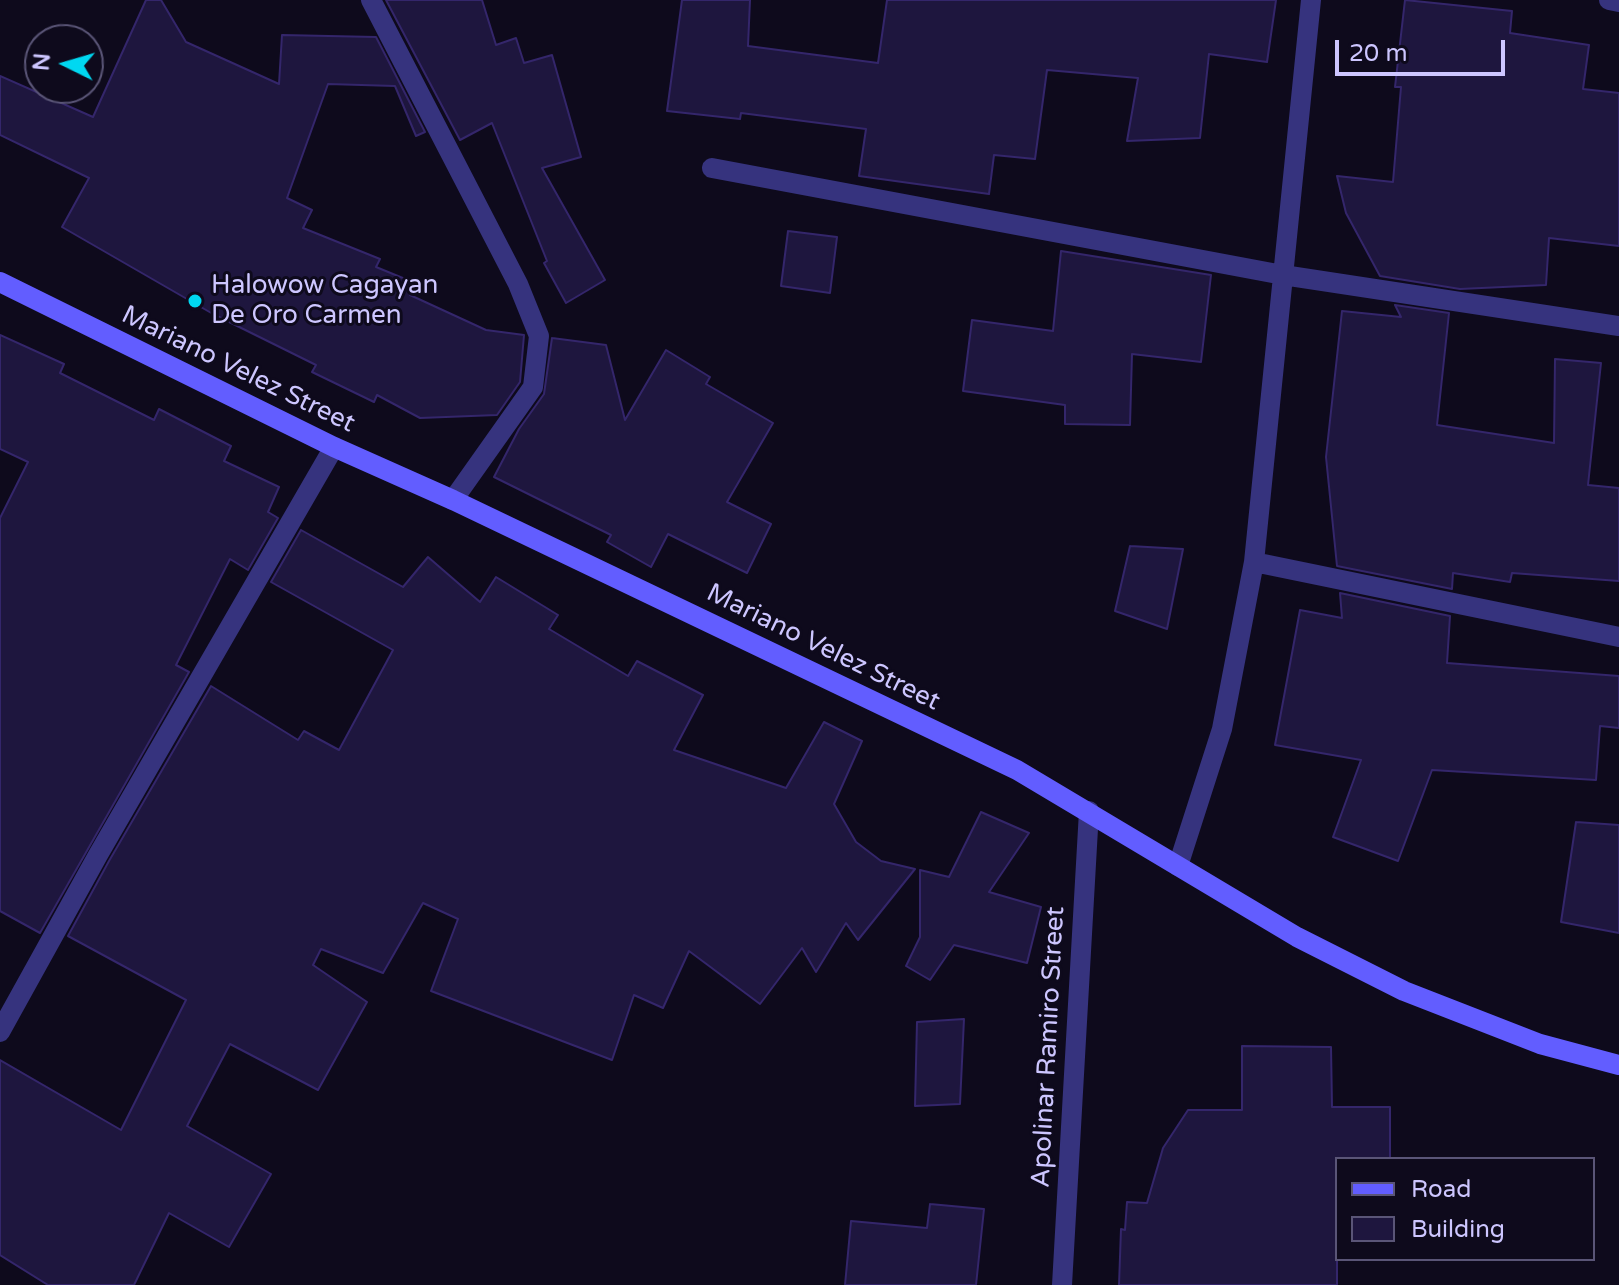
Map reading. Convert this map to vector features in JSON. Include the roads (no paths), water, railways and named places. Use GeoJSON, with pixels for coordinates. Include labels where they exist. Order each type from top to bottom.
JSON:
{"type":"FeatureCollection","features":[{"type":"Feature","properties":{"kind":"street"},"geometry":{"type":"LineString","coordinates":[[371,0],[518,284],[539,336],[533,387],[453,500]]}},
{"type":"Feature","properties":{"kind":"street"},"geometry":{"type":"LineString","coordinates":[[1178,866],[1222,729],[1254,562],[1311,0]]}},
{"type":"Feature","properties":{"kind":"street"},"geometry":{"type":"LineString","coordinates":[[1609,0],[1619,2]]}},
{"type":"Feature","properties":{"kind":"street"},"geometry":{"type":"LineString","coordinates":[[712,168],[1283,275],[1619,326]]}},
{"type":"Feature","properties":{"kind":"street","name":"Mariano Velez Street"},"geometry":{"type":"LineString","coordinates":[[0,282],[334,447],[453,500],[1017,770],[1297,937],[1404,991],[1540,1044],[1619,1065]]}},
{"type":"Feature","properties":{"kind":"street"},"geometry":{"type":"LineString","coordinates":[[0,1032],[98,855],[334,447]]}},
{"type":"Feature","properties":{"kind":"street"},"geometry":{"type":"LineString","coordinates":[[1254,562],[1619,637]]}},
{"type":"Feature","properties":{"kind":"street","name":"Apolinar Ramiro Street"},"geometry":{"type":"LineString","coordinates":[[1062,1285],[1089,811]]}},
{"type":"Feature","properties":{"kind":"place","name":"Halowow Cagayan De Oro Carmen"},"geometry":{"type":"Point","coordinates":[195,301]}}]}
